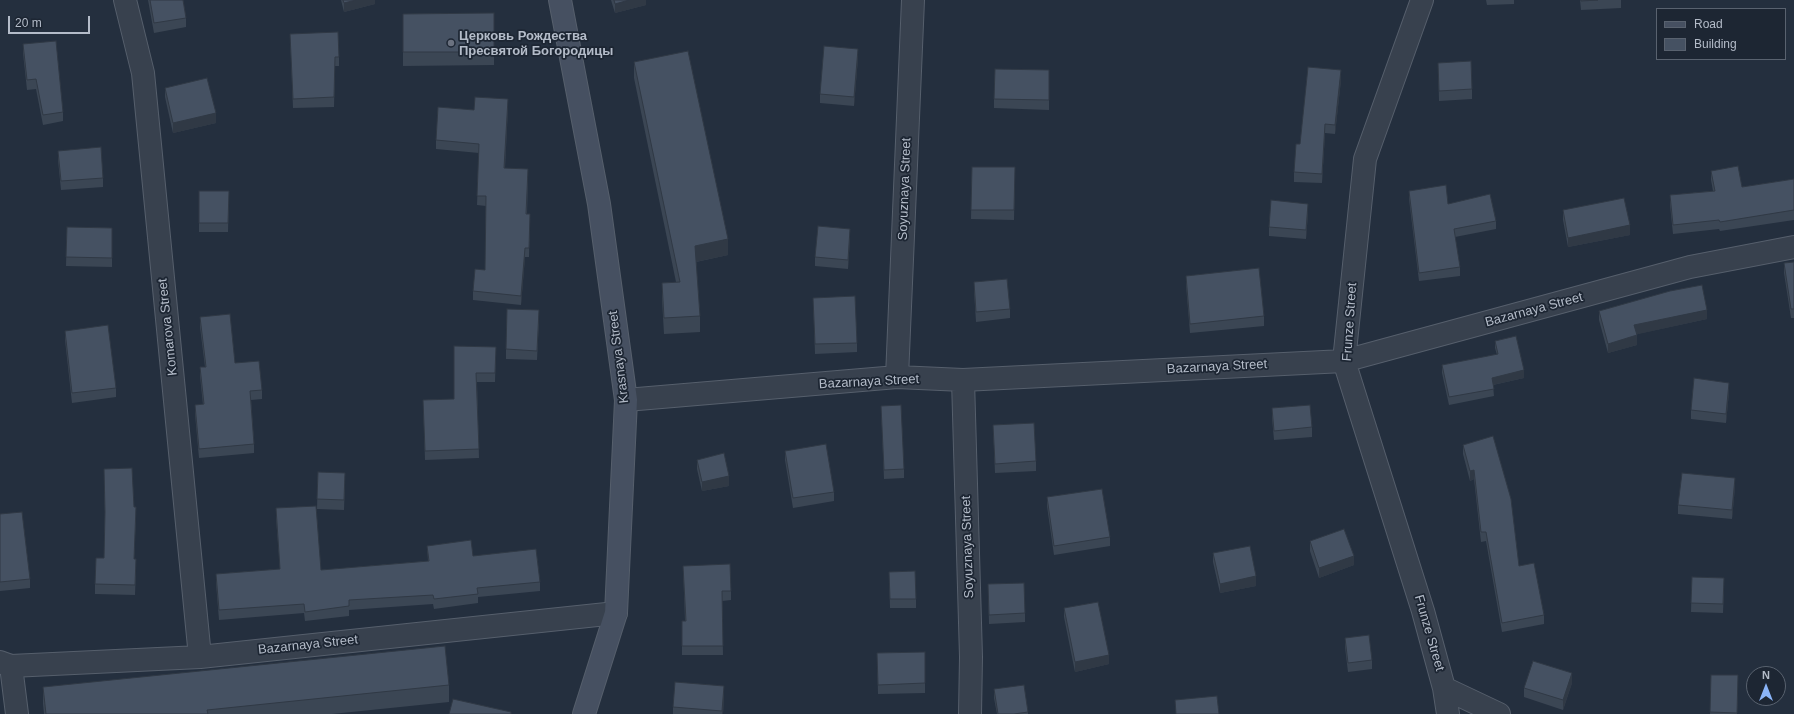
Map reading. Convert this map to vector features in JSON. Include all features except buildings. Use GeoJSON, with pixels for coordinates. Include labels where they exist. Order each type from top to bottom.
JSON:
{"type":"FeatureCollection","features":[{"type":"Feature","properties":{"kind":"street","name":"Komarova Street"},"geometry":{"type":"LineString","coordinates":[[125,0],[143,73],[200,657]]}},
{"type":"Feature","properties":{"kind":"street","name":"Krasnaya Street"},"geometry":{"type":"LineString","coordinates":[[560,0],[599,204],[626,400],[616,613],[584,714]]}},
{"type":"Feature","properties":{"kind":"street","name":"Soyuznaya Street"},"geometry":{"type":"LineString","coordinates":[[897,377],[913,0]]}},
{"type":"Feature","properties":{"kind":"street","name":"Frunze Street"},"geometry":{"type":"LineString","coordinates":[[1422,0],[1365,159],[1344,361],[1423,611],[1444,688],[1448,714]]}},
{"type":"Feature","properties":{"kind":"street","name":"Bazarnaya Street"},"geometry":{"type":"LineString","coordinates":[[626,400],[897,377],[964,380],[1344,361],[1690,267],[1794,247]]}},
{"type":"Feature","properties":{"kind":"street","name":"Soyuznaya Street"},"geometry":{"type":"LineString","coordinates":[[964,380],[971,657],[970,714]]}},
{"type":"Feature","properties":{"kind":"street","name":"Bazarnaya Street"},"geometry":{"type":"LineString","coordinates":[[6,664],[200,657],[616,613]]}},
{"type":"Feature","properties":{"kind":"street"},"geometry":{"type":"LineString","coordinates":[[6,664],[17,714]]}},
{"type":"Feature","properties":{"kind":"street","name":"Frunze Street"},"geometry":{"type":"LineString","coordinates":[[1444,688],[1498,714]]}},
{"type":"Feature","properties":{"kind":"place","name":"Церковь Рождества Пресвятой Богородицы"},"geometry":{"type":"Point","coordinates":[451,43]}}]}
